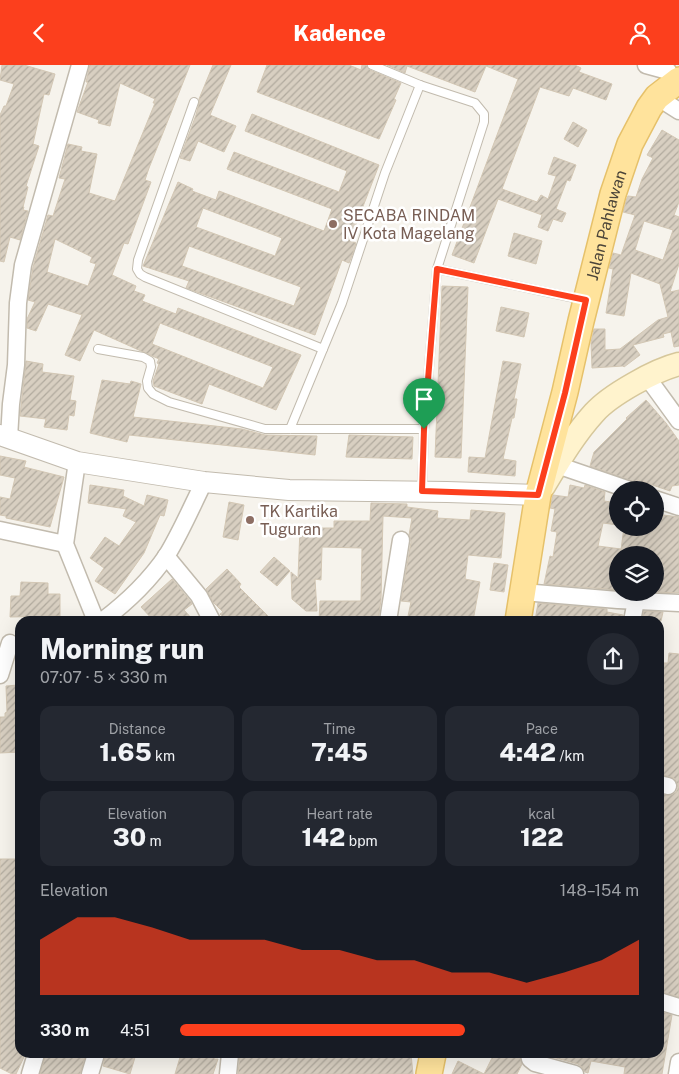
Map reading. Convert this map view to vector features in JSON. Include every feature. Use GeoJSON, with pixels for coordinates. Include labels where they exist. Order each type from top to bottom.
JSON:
{"type":"FeatureCollection","features":[{"type":"Feature","properties":{"kind":"main road","name":"Jalan Pahlawan"},"geometry":{"type":"LineString","coordinates":[[519,616],[538,495],[621,167],[630,144],[649,108],[670,79]]}},
{"type":"Feature","properties":{"kind":"main road"},"geometry":{"type":"LineString","coordinates":[[538,495],[595,412],[627,387],[679,364]]}},
{"type":"Feature","properties":{"kind":"main road"},"geometry":{"type":"LineString","coordinates":[[565,393],[570,406],[576,410],[595,412]]}},
{"type":"Feature","properties":{"kind":"main road"},"geometry":{"type":"LineString","coordinates":[[429,1074],[432,1058]]}},
{"type":"Feature","properties":{"kind":"street"},"geometry":{"type":"LineString","coordinates":[[646,65],[670,79],[679,111]]}},
{"type":"Feature","properties":{"kind":"street"},"geometry":{"type":"LineString","coordinates":[[75,66],[23,265],[18,303],[16,365],[5,436],[77,462],[204,482],[289,490],[422,491],[538,495]]}},
{"type":"Feature","properties":{"kind":"street"},"geometry":{"type":"LineString","coordinates":[[647,377],[679,421]]}},
{"type":"Feature","properties":{"kind":"street"},"geometry":{"type":"LineString","coordinates":[[77,462],[65,544],[94,616]]}},
{"type":"Feature","properties":{"kind":"street"},"geometry":{"type":"LineString","coordinates":[[557,465],[609,483]]}},
{"type":"Feature","properties":{"kind":"street"},"geometry":{"type":"LineString","coordinates":[[108,616],[125,602],[156,570],[166,556],[204,482]]}},
{"type":"Feature","properties":{"kind":"street"},"geometry":{"type":"LineString","coordinates":[[664,502],[679,507]]}},
{"type":"Feature","properties":{"kind":"street"},"geometry":{"type":"LineString","coordinates":[[0,530],[65,544]]}},
{"type":"Feature","properties":{"kind":"street"},"geometry":{"type":"LineString","coordinates":[[389,616],[401,539]]}},
{"type":"Feature","properties":{"kind":"street"},"geometry":{"type":"LineString","coordinates":[[166,556],[199,596],[209,616]]}},
{"type":"Feature","properties":{"kind":"street"},"geometry":{"type":"LineString","coordinates":[[522,592],[609,599]]}},
{"type":"Feature","properties":{"kind":"street"},"geometry":{"type":"LineString","coordinates":[[633,616],[636,601],[679,603]]}},
{"type":"Feature","properties":{"kind":"street"},"geometry":{"type":"LineString","coordinates":[[0,675],[10,643]]}},
{"type":"Feature","properties":{"kind":"street"},"geometry":{"type":"LineString","coordinates":[[664,1002],[679,1007]]}},
{"type":"Feature","properties":{"kind":"street"},"geometry":{"type":"LineString","coordinates":[[30,1074],[35,1058]]}},
{"type":"Feature","properties":{"kind":"street"},"geometry":{"type":"LineString","coordinates":[[90,1074],[95,1058]]}},
{"type":"Feature","properties":{"kind":"street"},"geometry":{"type":"LineString","coordinates":[[228,1074],[230,1058]]}},
{"type":"Feature","properties":{"kind":"street"},"geometry":{"type":"LineString","coordinates":[[530,1058],[535,1063],[575,1074]]}},
{"type":"Feature","properties":{"kind":"street"},"geometry":{"type":"LineString","coordinates":[[677,1074],[679,1063]]}},
{"type":"Feature","properties":{"kind":"lane"},"geometry":{"type":"LineString","coordinates":[[372,65],[420,85],[474,103],[484,114],[484,122],[437,269],[424,429],[422,491]]}},
{"type":"Feature","properties":{"kind":"lane"},"geometry":{"type":"LineString","coordinates":[[290,429],[342,303],[385,173],[420,85]]}},
{"type":"Feature","properties":{"kind":"lane"},"geometry":{"type":"LineString","coordinates":[[194,102],[138,260],[137,269],[140,274],[146,277],[323,349]]}},
{"type":"Feature","properties":{"kind":"lane"},"geometry":{"type":"LineString","coordinates":[[437,269],[586,300]]}},
{"type":"Feature","properties":{"kind":"lane"},"geometry":{"type":"LineString","coordinates":[[98,349],[143,357],[150,361],[151,367],[147,381],[148,388],[153,394],[169,402],[265,429],[424,429]]}},
{"type":"Feature","properties":{"kind":"building"},"geometry":{"type":"Polygon","coordinates":[[[2,65],[24,65],[55,74],[49,95],[44,94],[33,144],[39,146],[26,186],[28,187],[23,210],[28,211],[20,240],[10,237],[4,262],[0,261],[0,115],[4,106],[6,106],[14,84],[0,80],[2,65]]]}},
{"type":"Feature","properties":{"kind":"building"},"geometry":{"type":"Polygon","coordinates":[[[90,65],[190,65],[149,168],[145,180],[151,182],[128,244],[124,243],[112,275],[136,286],[134,291],[145,295],[142,301],[176,314],[178,308],[301,355],[276,410],[209,384],[202,404],[154,386],[153,381],[159,359],[94,330],[80,361],[65,355],[82,315],[48,304],[36,331],[27,328],[27,319],[35,302],[28,300],[33,267],[48,215],[53,216],[65,179],[59,178],[68,144],[82,147],[81,151],[97,154],[89,193],[115,201],[155,103],[153,103],[155,99],[120,83],[110,126],[98,123],[99,120],[77,112],[88,82],[86,82],[90,65]],[[55,239],[47,272],[88,286],[96,264],[90,262],[92,257],[55,239]],[[160,323],[152,344],[263,388],[273,367],[160,323]]]}},
{"type":"Feature","properties":{"kind":"building"},"geometry":{"type":"Polygon","coordinates":[[[213,65],[231,65],[210,115],[236,126],[224,152],[198,141],[190,161],[180,158],[196,115],[199,99],[213,65]]]}},
{"type":"Feature","properties":{"kind":"building"},"geometry":{"type":"Polygon","coordinates":[[[267,65],[349,65],[361,70],[362,65],[366,65],[370,70],[401,83],[394,99],[396,100],[379,139],[257,92],[267,65]]]}},
{"type":"Feature","properties":{"kind":"building"},"geometry":{"type":"Polygon","coordinates":[[[387,65],[575,65],[581,68],[579,72],[612,84],[606,100],[573,88],[569,96],[540,87],[502,189],[537,202],[541,195],[548,199],[556,176],[548,174],[554,157],[576,165],[570,181],[567,180],[556,209],[566,213],[562,222],[553,219],[548,231],[538,227],[542,215],[498,199],[474,263],[452,255],[518,79],[486,66],[475,92],[407,66],[405,73],[387,65]]]}},
{"type":"Feature","properties":{"kind":"building"},"geometry":{"type":"Polygon","coordinates":[[[252,114],[379,165],[350,240],[356,243],[353,253],[349,263],[342,260],[315,335],[186,288],[189,281],[143,266],[178,182],[193,189],[192,191],[216,200],[219,191],[324,231],[332,209],[227,169],[234,152],[339,192],[347,171],[245,131],[252,114]],[[203,208],[196,227],[275,256],[282,238],[203,208]],[[189,246],[182,266],[294,306],[301,287],[189,246]]]}},
{"type":"Feature","properties":{"kind":"building"},"geometry":{"type":"Polygon","coordinates":[[[573,122],[587,130],[578,147],[564,139],[573,122]]]}},
{"type":"Feature","properties":{"kind":"building"},"geometry":{"type":"Polygon","coordinates":[[[662,130],[679,140],[679,202],[674,215],[679,217],[679,264],[670,292],[679,290],[679,346],[674,347],[671,332],[663,334],[664,337],[633,345],[640,355],[624,367],[592,368],[591,343],[594,329],[605,329],[605,350],[620,349],[658,320],[668,317],[660,284],[631,273],[624,316],[606,313],[613,269],[609,268],[613,253],[621,255],[635,215],[623,212],[628,196],[636,197],[642,179],[653,158],[647,155],[662,130]],[[644,221],[635,250],[663,260],[673,230],[644,221]]]}},
{"type":"Feature","properties":{"kind":"building"},"geometry":{"type":"Polygon","coordinates":[[[514,233],[542,241],[536,264],[508,256],[514,233]]]}},
{"type":"Feature","properties":{"kind":"building"},"geometry":{"type":"Polygon","coordinates":[[[442,286],[468,287],[461,458],[435,457],[442,286]]]}},
{"type":"Feature","properties":{"kind":"building"},"geometry":{"type":"Polygon","coordinates":[[[501,307],[529,313],[524,337],[496,331],[501,307]]]}},
{"type":"Feature","properties":{"kind":"building"},"geometry":{"type":"Polygon","coordinates":[[[26,361],[43,364],[42,372],[74,376],[70,400],[76,401],[74,416],[69,415],[67,430],[44,427],[46,419],[20,416],[26,361]]]}},
{"type":"Feature","properties":{"kind":"building"},"geometry":{"type":"Polygon","coordinates":[[[503,361],[521,364],[514,399],[517,399],[514,418],[512,418],[503,459],[516,461],[515,476],[468,472],[469,457],[485,458],[503,361]]]}},
{"type":"Feature","properties":{"kind":"building"},"geometry":{"type":"Polygon","coordinates":[[[102,380],[130,384],[131,381],[141,384],[133,417],[242,429],[265,435],[317,436],[315,455],[129,435],[127,442],[90,433],[102,380]]]}},
{"type":"Feature","properties":{"kind":"building"},"geometry":{"type":"Polygon","coordinates":[[[646,400],[666,423],[679,441],[679,485],[672,486],[670,491],[664,489],[664,481],[631,481],[590,466],[594,452],[646,400]]]}},
{"type":"Feature","properties":{"kind":"building"},"geometry":{"type":"Polygon","coordinates":[[[349,435],[413,437],[412,459],[346,457],[349,435]]]}},
{"type":"Feature","properties":{"kind":"building"},"geometry":{"type":"Polygon","coordinates":[[[0,456],[26,461],[24,467],[64,477],[50,527],[6,518],[6,516],[0,515],[0,497],[10,499],[15,478],[0,475],[0,456]]]}},
{"type":"Feature","properties":{"kind":"building"},"geometry":{"type":"Polygon","coordinates":[[[90,485],[124,490],[123,496],[144,506],[147,495],[168,500],[164,516],[160,515],[144,553],[115,594],[95,581],[104,568],[90,558],[105,537],[119,546],[136,522],[123,516],[126,509],[88,503],[90,485]]]}},
{"type":"Feature","properties":{"kind":"building"},"geometry":{"type":"Polygon","coordinates":[[[570,485],[584,488],[585,485],[605,492],[604,501],[609,502],[609,524],[603,523],[598,546],[609,547],[609,589],[544,584],[550,556],[553,557],[557,532],[551,531],[555,509],[550,508],[553,495],[568,497],[570,485]]]}},
{"type":"Feature","properties":{"kind":"building"},"geometry":{"type":"Polygon","coordinates":[[[229,502],[244,505],[238,540],[223,537],[229,502]]]}},
{"type":"Feature","properties":{"kind":"building"},"geometry":{"type":"Polygon","coordinates":[[[371,503],[407,504],[407,507],[438,511],[437,518],[470,520],[471,510],[505,513],[501,558],[468,555],[465,579],[480,582],[474,616],[408,616],[411,602],[401,601],[411,542],[409,535],[412,518],[383,516],[381,600],[379,616],[319,616],[320,601],[361,601],[362,548],[322,547],[321,580],[315,579],[317,611],[306,611],[292,599],[291,572],[298,578],[300,528],[334,528],[334,521],[370,521],[371,503]]]}},
{"type":"Feature","properties":{"kind":"building"},"geometry":{"type":"Polygon","coordinates":[[[664,515],[679,517],[679,593],[664,592],[664,546],[622,546],[623,536],[664,536],[664,515]]]}},
{"type":"Feature","properties":{"kind":"building"},"geometry":{"type":"Polygon","coordinates":[[[274,557],[290,571],[277,586],[260,572],[274,557]]]}},
{"type":"Feature","properties":{"kind":"building"},"geometry":{"type":"Polygon","coordinates":[[[494,563],[508,565],[504,592],[490,590],[494,563]]]}},
{"type":"Feature","properties":{"kind":"building"},"geometry":{"type":"Polygon","coordinates":[[[227,569],[241,584],[239,587],[268,616],[222,616],[220,614],[223,612],[213,602],[206,589],[227,569]]]}},
{"type":"Feature","properties":{"kind":"building"},"geometry":{"type":"Polygon","coordinates":[[[172,579],[192,604],[184,610],[189,616],[149,616],[141,607],[172,579]]]}},
{"type":"Feature","properties":{"kind":"building"},"geometry":{"type":"Polygon","coordinates":[[[21,582],[48,583],[48,594],[60,594],[60,616],[10,617],[11,596],[20,596],[21,582]]]}},
{"type":"Feature","properties":{"kind":"building"},"geometry":{"type":"Polygon","coordinates":[[[538,603],[607,609],[607,612],[623,615],[623,616],[536,616],[538,603]]]}},
{"type":"Feature","properties":{"kind":"building"},"geometry":{"type":"Polygon","coordinates":[[[644,611],[663,612],[662,616],[643,616],[644,611]]]}},
{"type":"Feature","properties":{"kind":"building"},"geometry":{"type":"Polygon","coordinates":[[[669,653],[679,654],[679,997],[664,992],[664,794],[671,795],[678,788],[674,778],[664,775],[664,663],[668,663],[669,653]]]}},
{"type":"Feature","properties":{"kind":"building"},"geometry":{"type":"Polygon","coordinates":[[[15,685],[15,752],[0,753],[0,717],[5,717],[7,712],[6,686],[15,685]]]}},
{"type":"Feature","properties":{"kind":"building"},"geometry":{"type":"Polygon","coordinates":[[[0,859],[15,859],[15,1058],[24,1058],[16,1074],[0,1068],[0,859]]]}},
{"type":"Feature","properties":{"kind":"building"},"geometry":{"type":"Polygon","coordinates":[[[664,1013],[672,1015],[662,1074],[624,1074],[625,1067],[591,1061],[588,1073],[578,1064],[556,1058],[664,1058],[664,1013]]]}},
{"type":"Feature","properties":{"kind":"building"},"geometry":{"type":"Polygon","coordinates":[[[45,1058],[85,1058],[80,1074],[40,1074],[45,1058]]]}},
{"type":"Feature","properties":{"kind":"building"},"geometry":{"type":"Polygon","coordinates":[[[105,1058],[135,1058],[130,1074],[103,1066],[105,1058]]]}},
{"type":"Feature","properties":{"kind":"building"},"geometry":{"type":"Polygon","coordinates":[[[180,1058],[218,1059],[213,1074],[175,1074],[180,1058]]]}},
{"type":"Feature","properties":{"kind":"building"},"geometry":{"type":"Polygon","coordinates":[[[240,1058],[411,1058],[413,1074],[238,1074],[240,1058]]]}},
{"type":"Feature","properties":{"kind":"building"},"geometry":{"type":"Polygon","coordinates":[[[492,1058],[520,1058],[522,1064],[517,1074],[484,1074],[492,1058]]]}},
{"type":"Feature","properties":{"kind":"building"},"geometry":{"type":"Polygon","coordinates":[[[458,1061],[484,1074],[452,1074],[458,1061]]]}},
{"type":"Feature","properties":{"kind":"place","name":"SECABA RINDAM IV Kota Magelang"},"geometry":{"type":"Point","coordinates":[333,224]}},
{"type":"Feature","properties":{"kind":"place","name":"TK Kartika Tuguran"},"geometry":{"type":"Point","coordinates":[250,520]}},
{"type":"Feature","properties":{"kind":"route"},"geometry":{"type":"LineString","coordinates":[[437,269],[586,300],[565,393],[538,495],[422,491],[424,429],[437,269]]}}]}
